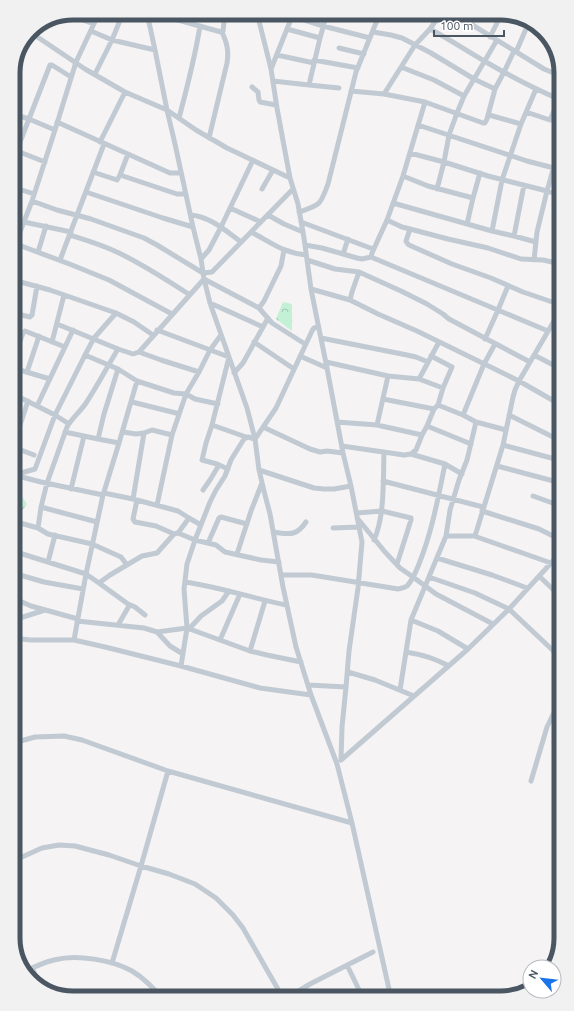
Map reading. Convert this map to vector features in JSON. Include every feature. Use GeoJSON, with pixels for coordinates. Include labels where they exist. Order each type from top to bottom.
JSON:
{"type":"FeatureCollection","features":[{"type":"Feature","properties":{"kind":"street"},"geometry":{"type":"LineString","coordinates":[[87,20],[94,24]]}},
{"type":"Feature","properties":{"kind":"street"},"geometry":{"type":"LineString","coordinates":[[20,232],[45,162],[76,62],[96,20]]}},
{"type":"Feature","properties":{"kind":"street"},"geometry":{"type":"LineString","coordinates":[[95,74],[120,20]]}},
{"type":"Feature","properties":{"kind":"street"},"geometry":{"type":"LineString","coordinates":[[150,20],[167,110],[201,259],[203,276],[210,303],[247,408],[255,439],[259,470],[270,514],[286,605],[296,647],[311,695],[339,762],[389,991]]}},
{"type":"Feature","properties":{"kind":"street"},"geometry":{"type":"LineString","coordinates":[[179,20],[222,32]]}},
{"type":"Feature","properties":{"kind":"street"},"geometry":{"type":"LineString","coordinates":[[209,138],[227,63],[228,53],[226,41],[222,32],[224,20]]}},
{"type":"Feature","properties":{"kind":"street"},"geometry":{"type":"LineString","coordinates":[[259,20],[271,69],[276,105],[290,178],[294,189],[303,232],[318,327],[362,542],[355,614],[349,651],[339,762]]}},
{"type":"Feature","properties":{"kind":"street"},"geometry":{"type":"LineString","coordinates":[[271,69],[291,20]]}},
{"type":"Feature","properties":{"kind":"street"},"geometry":{"type":"LineString","coordinates":[[307,20],[323,26],[370,38]]}},
{"type":"Feature","properties":{"kind":"street"},"geometry":{"type":"LineString","coordinates":[[309,85],[325,20]]}},
{"type":"Feature","properties":{"kind":"street"},"geometry":{"type":"LineString","coordinates":[[299,212],[316,206],[324,196],[351,91],[358,68],[377,20]]}},
{"type":"Feature","properties":{"kind":"street"},"geometry":{"type":"LineString","coordinates":[[384,94],[415,45],[430,30],[436,20]]}},
{"type":"Feature","properties":{"kind":"street"},"geometry":{"type":"LineString","coordinates":[[464,20],[544,69],[554,73]]}},
{"type":"Feature","properties":{"kind":"street"},"geometry":{"type":"LineString","coordinates":[[490,37],[498,20]]}},
{"type":"Feature","properties":{"kind":"street"},"geometry":{"type":"LineString","coordinates":[[179,118],[194,58],[200,26]]}},
{"type":"Feature","properties":{"kind":"street"},"geometry":{"type":"LineString","coordinates":[[351,91],[384,94],[425,102],[483,123],[486,122],[495,89],[526,27]]}},
{"type":"Feature","properties":{"kind":"street"},"geometry":{"type":"LineString","coordinates":[[287,29],[320,38]]}},
{"type":"Feature","properties":{"kind":"street"},"geometry":{"type":"LineString","coordinates":[[430,30],[448,38],[504,72],[554,97]]}},
{"type":"Feature","properties":{"kind":"street"},"geometry":{"type":"LineString","coordinates":[[91,31],[112,40],[156,50]]}},
{"type":"Feature","properties":{"kind":"street"},"geometry":{"type":"LineString","coordinates":[[373,32],[397,37],[415,45],[474,79],[495,89]]}},
{"type":"Feature","properties":{"kind":"street"},"geometry":{"type":"LineString","coordinates":[[36,36],[125,92],[167,110],[209,138],[290,178]]}},
{"type":"Feature","properties":{"kind":"street"},"geometry":{"type":"LineString","coordinates":[[437,189],[449,135],[456,113],[464,96],[497,40]]}},
{"type":"Feature","properties":{"kind":"street"},"geometry":{"type":"LineString","coordinates":[[339,48],[364,54]]}},
{"type":"Feature","properties":{"kind":"street"},"geometry":{"type":"LineString","coordinates":[[277,55],[358,68]]}},
{"type":"Feature","properties":{"kind":"street"},"geometry":{"type":"LineString","coordinates":[[20,143],[50,65],[52,64],[71,77]]}},
{"type":"Feature","properties":{"kind":"street"},"geometry":{"type":"LineString","coordinates":[[400,67],[434,80],[464,96]]}},
{"type":"Feature","properties":{"kind":"street"},"geometry":{"type":"LineString","coordinates":[[273,81],[339,88]]}},
{"type":"Feature","properties":{"kind":"street"},"geometry":{"type":"LineString","coordinates":[[252,87],[258,92],[260,102],[276,105]]}},
{"type":"Feature","properties":{"kind":"street"},"geometry":{"type":"LineString","coordinates":[[492,232],[502,180],[521,124],[536,89]]}},
{"type":"Feature","properties":{"kind":"street"},"geometry":{"type":"LineString","coordinates":[[60,260],[86,192],[102,143],[125,92]]}},
{"type":"Feature","properties":{"kind":"street"},"geometry":{"type":"LineString","coordinates":[[371,257],[403,176],[425,102]]}},
{"type":"Feature","properties":{"kind":"street"},"geometry":{"type":"LineString","coordinates":[[526,112],[550,120],[554,112]]}},
{"type":"Feature","properties":{"kind":"street"},"geometry":{"type":"LineString","coordinates":[[488,115],[521,124]]}},
{"type":"Feature","properties":{"kind":"street"},"geometry":{"type":"LineString","coordinates":[[20,116],[55,130]]}},
{"type":"Feature","properties":{"kind":"street"},"geometry":{"type":"LineString","coordinates":[[57,122],[170,173],[182,173]]}},
{"type":"Feature","properties":{"kind":"street"},"geometry":{"type":"LineString","coordinates":[[418,125],[554,168],[537,232],[534,260]]}},
{"type":"Feature","properties":{"kind":"street"},"geometry":{"type":"LineString","coordinates":[[20,152],[45,162]]}},
{"type":"Feature","properties":{"kind":"street"},"geometry":{"type":"LineString","coordinates":[[410,153],[480,174],[554,193]]}},
{"type":"Feature","properties":{"kind":"street"},"geometry":{"type":"LineString","coordinates":[[93,172],[118,180],[128,154]]}},
{"type":"Feature","properties":{"kind":"street"},"geometry":{"type":"LineString","coordinates":[[201,259],[209,250],[253,160]]}},
{"type":"Feature","properties":{"kind":"street"},"geometry":{"type":"LineString","coordinates":[[262,189],[273,170]]}},
{"type":"Feature","properties":{"kind":"street"},"geometry":{"type":"LineString","coordinates":[[467,224],[472,198],[480,174]]}},
{"type":"Feature","properties":{"kind":"street"},"geometry":{"type":"LineString","coordinates":[[120,175],[177,194],[186,194]]}},
{"type":"Feature","properties":{"kind":"street"},"geometry":{"type":"LineString","coordinates":[[403,176],[437,189],[472,198]]}},
{"type":"Feature","properties":{"kind":"street"},"geometry":{"type":"LineString","coordinates":[[514,236],[524,185]]}},
{"type":"Feature","properties":{"kind":"street"},"geometry":{"type":"LineString","coordinates":[[20,189],[34,194]]}},
{"type":"Feature","properties":{"kind":"street"},"geometry":{"type":"LineString","coordinates":[[57,324],[118,349],[133,354],[139,352],[157,330],[190,295],[203,276],[212,272],[294,189]]}},
{"type":"Feature","properties":{"kind":"street"},"geometry":{"type":"LineString","coordinates":[[86,192],[193,227]]}},
{"type":"Feature","properties":{"kind":"street"},"geometry":{"type":"LineString","coordinates":[[32,201],[57,210],[91,219],[157,244],[203,276],[259,308],[272,323],[306,344]]}},
{"type":"Feature","properties":{"kind":"street"},"geometry":{"type":"LineString","coordinates":[[393,203],[492,232],[536,242]]}},
{"type":"Feature","properties":{"kind":"street"},"geometry":{"type":"LineString","coordinates":[[230,208],[261,222]]}},
{"type":"Feature","properties":{"kind":"street"},"geometry":{"type":"LineString","coordinates":[[191,215],[204,218],[221,227],[241,242]]}},
{"type":"Feature","properties":{"kind":"street"},"geometry":{"type":"LineString","coordinates":[[268,215],[303,232]]}},
{"type":"Feature","properties":{"kind":"street"},"geometry":{"type":"LineString","coordinates":[[386,220],[402,227],[488,248],[521,259],[554,262]]}},
{"type":"Feature","properties":{"kind":"street"},"geometry":{"type":"LineString","coordinates":[[24,222],[46,226],[100,245],[145,266],[190,295]]}},
{"type":"Feature","properties":{"kind":"street"},"geometry":{"type":"LineString","coordinates":[[301,222],[373,249]]}},
{"type":"Feature","properties":{"kind":"street"},"geometry":{"type":"LineString","coordinates":[[38,252],[46,226]]}},
{"type":"Feature","properties":{"kind":"street"},"geometry":{"type":"LineString","coordinates":[[410,229],[406,241],[409,245],[452,264],[554,303]]}},
{"type":"Feature","properties":{"kind":"street"},"geometry":{"type":"LineString","coordinates":[[251,232],[284,250],[299,254],[306,254]]}},
{"type":"Feature","properties":{"kind":"street"},"geometry":{"type":"LineString","coordinates":[[343,254],[348,239]]}},
{"type":"Feature","properties":{"kind":"street"},"geometry":{"type":"LineString","coordinates":[[20,245],[109,280],[172,314]]}},
{"type":"Feature","properties":{"kind":"street"},"geometry":{"type":"LineString","coordinates":[[305,245],[362,259],[371,257],[498,310],[554,330]]}},
{"type":"Feature","properties":{"kind":"street"},"geometry":{"type":"LineString","coordinates":[[259,308],[281,266],[284,250]]}},
{"type":"Feature","properties":{"kind":"street"},"geometry":{"type":"LineString","coordinates":[[307,260],[336,269],[359,272],[401,291],[427,304],[444,314],[449,319],[530,362]]}},
{"type":"Feature","properties":{"kind":"street"},"geometry":{"type":"LineString","coordinates":[[350,300],[359,272]]}},
{"type":"Feature","properties":{"kind":"street"},"geometry":{"type":"LineString","coordinates":[[20,282],[37,286],[116,313],[134,322],[153,335]]}},
{"type":"Feature","properties":{"kind":"street"},"geometry":{"type":"LineString","coordinates":[[20,315],[30,317],[32,315],[37,286]]}},
{"type":"Feature","properties":{"kind":"street"},"geometry":{"type":"LineString","coordinates":[[485,338],[508,286]]}},
{"type":"Feature","properties":{"kind":"street"},"geometry":{"type":"LineString","coordinates":[[311,289],[350,300],[378,314],[417,330],[519,381],[554,401]]}},
{"type":"Feature","properties":{"kind":"street"},"geometry":{"type":"LineString","coordinates":[[52,342],[64,295]]}},
{"type":"Feature","properties":{"kind":"street"},"geometry":{"type":"LineString","coordinates":[[210,303],[263,327]]}},
{"type":"Feature","properties":{"kind":"street"},"geometry":{"type":"LineString","coordinates":[[20,473],[34,469],[55,415],[84,355],[94,338],[116,313]]}},
{"type":"Feature","properties":{"kind":"street"},"geometry":{"type":"LineString","coordinates":[[234,374],[243,363],[268,318]]}},
{"type":"Feature","properties":{"kind":"street"},"geometry":{"type":"LineString","coordinates":[[475,536],[503,445],[515,390],[554,322]]}},
{"type":"Feature","properties":{"kind":"street"},"geometry":{"type":"LineString","coordinates":[[255,439],[276,408],[313,330],[318,327]]}},
{"type":"Feature","properties":{"kind":"street"},"geometry":{"type":"LineString","coordinates":[[37,406],[73,330]]}},
{"type":"Feature","properties":{"kind":"street"},"geometry":{"type":"LineString","coordinates":[[157,330],[229,357]]}},
{"type":"Feature","properties":{"kind":"street"},"geometry":{"type":"LineString","coordinates":[[20,343],[25,331],[65,347]]}},
{"type":"Feature","properties":{"kind":"street"},"geometry":{"type":"LineString","coordinates":[[157,505],[172,435],[186,394],[210,350],[222,335]]}},
{"type":"Feature","properties":{"kind":"street"},"geometry":{"type":"LineString","coordinates":[[27,372],[39,336]]}},
{"type":"Feature","properties":{"kind":"street"},"geometry":{"type":"LineString","coordinates":[[321,338],[416,357],[428,362]]}},
{"type":"Feature","properties":{"kind":"street"},"geometry":{"type":"LineString","coordinates":[[254,342],[294,369]]}},
{"type":"Feature","properties":{"kind":"street"},"geometry":{"type":"LineString","coordinates":[[419,380],[439,342]]}},
{"type":"Feature","properties":{"kind":"street"},"geometry":{"type":"LineString","coordinates":[[462,415],[484,364],[496,344]]}},
{"type":"Feature","properties":{"kind":"street"},"geometry":{"type":"LineString","coordinates":[[38,528],[47,483],[65,432],[69,424],[87,402],[118,349]]}},
{"type":"Feature","properties":{"kind":"street"},"geometry":{"type":"LineString","coordinates":[[139,352],[199,372]]}},
{"type":"Feature","properties":{"kind":"street"},"geometry":{"type":"LineString","coordinates":[[84,355],[108,365],[137,381],[174,393],[186,394],[195,399],[218,404]]}},
{"type":"Feature","properties":{"kind":"street"},"geometry":{"type":"LineString","coordinates":[[534,355],[554,365]]}},
{"type":"Feature","properties":{"kind":"street"},"geometry":{"type":"LineString","coordinates":[[300,356],[327,365],[419,380],[444,388]]}},
{"type":"Feature","properties":{"kind":"street"},"geometry":{"type":"LineString","coordinates":[[342,446],[404,456],[411,454],[416,450],[422,434],[436,407],[452,367],[431,356]]}},
{"type":"Feature","properties":{"kind":"street"},"geometry":{"type":"LineString","coordinates":[[228,469],[202,460],[218,404],[229,357]]}},
{"type":"Feature","properties":{"kind":"street"},"geometry":{"type":"LineString","coordinates":[[20,370],[50,379]]}},
{"type":"Feature","properties":{"kind":"street"},"geometry":{"type":"LineString","coordinates":[[98,439],[118,370]]}},
{"type":"Feature","properties":{"kind":"street"},"geometry":{"type":"LineString","coordinates":[[377,425],[388,376]]}},
{"type":"Feature","properties":{"kind":"street"},"geometry":{"type":"LineString","coordinates":[[74,640],[103,494],[123,432],[137,381]]}},
{"type":"Feature","properties":{"kind":"street"},"geometry":{"type":"LineString","coordinates":[[20,397],[69,424]]}},
{"type":"Feature","properties":{"kind":"street"},"geometry":{"type":"LineString","coordinates":[[383,399],[436,407],[462,415],[476,422],[506,430]]}},
{"type":"Feature","properties":{"kind":"street"},"geometry":{"type":"LineString","coordinates":[[20,426],[28,401]]}},
{"type":"Feature","properties":{"kind":"street"},"geometry":{"type":"LineString","coordinates":[[132,402],[179,413]]}},
{"type":"Feature","properties":{"kind":"street"},"geometry":{"type":"LineString","coordinates":[[510,415],[554,437]]}},
{"type":"Feature","properties":{"kind":"street"},"geometry":{"type":"LineString","coordinates":[[337,422],[377,425],[422,434]]}},
{"type":"Feature","properties":{"kind":"street"},"geometry":{"type":"LineString","coordinates":[[400,690],[411,620],[446,536],[450,510],[467,460],[476,422]]}},
{"type":"Feature","properties":{"kind":"street"},"geometry":{"type":"LineString","coordinates":[[212,425],[255,439]]}},
{"type":"Feature","properties":{"kind":"street"},"geometry":{"type":"LineString","coordinates":[[427,426],[471,444]]}},
{"type":"Feature","properties":{"kind":"street"},"geometry":{"type":"LineString","coordinates":[[263,427],[310,449],[320,452],[327,451],[343,453]]}},
{"type":"Feature","properties":{"kind":"street"},"geometry":{"type":"LineString","coordinates":[[123,432],[136,434],[152,430],[172,435]]}},
{"type":"Feature","properties":{"kind":"street"},"geometry":{"type":"LineString","coordinates":[[65,432],[119,442]]}},
{"type":"Feature","properties":{"kind":"street"},"geometry":{"type":"LineString","coordinates":[[144,433],[135,499],[133,519],[135,522],[156,526],[208,543],[225,552],[261,560],[279,562]]}},
{"type":"Feature","properties":{"kind":"street"},"geometry":{"type":"LineString","coordinates":[[71,489],[84,436]]}},
{"type":"Feature","properties":{"kind":"street"},"geometry":{"type":"LineString","coordinates":[[181,666],[188,629],[184,589],[187,564],[213,496],[225,476],[234,455],[246,437]]}},
{"type":"Feature","properties":{"kind":"street"},"geometry":{"type":"LineString","coordinates":[[503,445],[554,459]]}},
{"type":"Feature","properties":{"kind":"street"},"geometry":{"type":"LineString","coordinates":[[20,450],[34,455]]}},
{"type":"Feature","properties":{"kind":"street"},"geometry":{"type":"LineString","coordinates":[[374,540],[380,525],[382,511],[384,452]]}},
{"type":"Feature","properties":{"kind":"street"},"geometry":{"type":"LineString","coordinates":[[411,454],[445,464],[462,474]]}},
{"type":"Feature","properties":{"kind":"street"},"geometry":{"type":"LineString","coordinates":[[281,575],[311,575],[398,589],[403,588],[413,578],[426,544],[439,496],[445,464]]}},
{"type":"Feature","properties":{"kind":"street"},"geometry":{"type":"LineString","coordinates":[[203,490],[219,465]]}},
{"type":"Feature","properties":{"kind":"street"},"geometry":{"type":"LineString","coordinates":[[497,466],[554,481]]}},
{"type":"Feature","properties":{"kind":"street"},"geometry":{"type":"LineString","coordinates":[[259,470],[314,488],[334,489],[351,486]]}},
{"type":"Feature","properties":{"kind":"street"},"geometry":{"type":"LineString","coordinates":[[20,476],[71,489],[135,499],[178,511],[201,525]]}},
{"type":"Feature","properties":{"kind":"street"},"geometry":{"type":"LineString","coordinates":[[383,482],[453,499],[539,529],[554,536]]}},
{"type":"Feature","properties":{"kind":"street"},"geometry":{"type":"LineString","coordinates":[[237,554],[262,483]]}},
{"type":"Feature","properties":{"kind":"street"},"geometry":{"type":"LineString","coordinates":[[533,496],[554,504]]}},
{"type":"Feature","properties":{"kind":"street"},"geometry":{"type":"LineString","coordinates":[[41,507],[97,522]]}},
{"type":"Feature","properties":{"kind":"street"},"geometry":{"type":"LineString","coordinates":[[357,516],[382,511],[409,517],[411,520],[397,564]]}},
{"type":"Feature","properties":{"kind":"street"},"geometry":{"type":"LineString","coordinates":[[357,516],[374,540],[413,578],[436,594],[493,624]]}},
{"type":"Feature","properties":{"kind":"street"},"geometry":{"type":"LineString","coordinates":[[208,543],[220,517],[247,524]]}},
{"type":"Feature","properties":{"kind":"street"},"geometry":{"type":"LineString","coordinates":[[99,583],[142,556],[157,553],[189,518]]}},
{"type":"Feature","properties":{"kind":"street"},"geometry":{"type":"LineString","coordinates":[[273,532],[290,534],[295,533],[301,530],[306,522]]}},
{"type":"Feature","properties":{"kind":"street"},"geometry":{"type":"LineString","coordinates":[[20,523],[38,528],[48,534],[92,544],[121,557],[127,565]]}},
{"type":"Feature","properties":{"kind":"street"},"geometry":{"type":"LineString","coordinates":[[333,528],[359,527]]}},
{"type":"Feature","properties":{"kind":"street"},"geometry":{"type":"LineString","coordinates":[[48,562],[55,535]]}},
{"type":"Feature","properties":{"kind":"street"},"geometry":{"type":"LineString","coordinates":[[446,536],[475,536],[551,563]]}},
{"type":"Feature","properties":{"kind":"street"},"geometry":{"type":"LineString","coordinates":[[20,553],[86,574],[145,615]]}},
{"type":"Feature","properties":{"kind":"street"},"geometry":{"type":"LineString","coordinates":[[437,558],[492,575],[527,588]]}},
{"type":"Feature","properties":{"kind":"street"},"geometry":{"type":"LineString","coordinates":[[339,762],[449,666],[509,609],[554,560]]}},
{"type":"Feature","properties":{"kind":"street"},"geometry":{"type":"LineString","coordinates":[[20,575],[44,582],[83,589]]}},
{"type":"Feature","properties":{"kind":"street"},"geometry":{"type":"LineString","coordinates":[[539,576],[554,590]]}},
{"type":"Feature","properties":{"kind":"street"},"geometry":{"type":"LineString","coordinates":[[429,577],[475,593],[509,609],[554,651]]}},
{"type":"Feature","properties":{"kind":"street"},"geometry":{"type":"LineString","coordinates":[[185,582],[202,584],[265,601],[286,605]]}},
{"type":"Feature","properties":{"kind":"street"},"geometry":{"type":"LineString","coordinates":[[188,629],[201,616],[222,601],[229,591]]}},
{"type":"Feature","properties":{"kind":"street"},"geometry":{"type":"LineString","coordinates":[[220,640],[240,594]]}},
{"type":"Feature","properties":{"kind":"street"},"geometry":{"type":"LineString","coordinates":[[20,601],[77,620],[144,628],[155,632],[188,629],[250,651],[301,662]]}},
{"type":"Feature","properties":{"kind":"street"},"geometry":{"type":"LineString","coordinates":[[250,651],[265,601]]}},
{"type":"Feature","properties":{"kind":"street"},"geometry":{"type":"LineString","coordinates":[[118,625],[128,607],[128,604]]}},
{"type":"Feature","properties":{"kind":"street"},"geometry":{"type":"LineString","coordinates":[[20,618],[46,610]]}},
{"type":"Feature","properties":{"kind":"street"},"geometry":{"type":"LineString","coordinates":[[411,620],[468,648]]}},
{"type":"Feature","properties":{"kind":"street"},"geometry":{"type":"LineString","coordinates":[[157,632],[170,646],[183,654]]}},
{"type":"Feature","properties":{"kind":"street"},"geometry":{"type":"LineString","coordinates":[[20,639],[74,640],[181,666],[260,688],[311,695]]}},
{"type":"Feature","properties":{"kind":"street"},"geometry":{"type":"LineString","coordinates":[[406,652],[433,658],[449,666]]}},
{"type":"Feature","properties":{"kind":"street"},"geometry":{"type":"LineString","coordinates":[[348,672],[375,680],[414,696]]}},
{"type":"Feature","properties":{"kind":"street"},"geometry":{"type":"LineString","coordinates":[[308,685],[346,687]]}},
{"type":"Feature","properties":{"kind":"street"},"geometry":{"type":"LineString","coordinates":[[532,781],[547,727],[554,712]]}},
{"type":"Feature","properties":{"kind":"street"},"geometry":{"type":"LineString","coordinates":[[20,741],[35,737],[64,736],[82,740],[168,771],[352,823]]}},
{"type":"Feature","properties":{"kind":"street"},"geometry":{"type":"LineString","coordinates":[[112,962],[168,771]]}},
{"type":"Feature","properties":{"kind":"street"},"geometry":{"type":"LineString","coordinates":[[20,858],[42,848],[59,845],[75,846],[109,855],[195,884],[216,898],[244,928],[279,991]]}},
{"type":"Feature","properties":{"kind":"street"},"geometry":{"type":"LineString","coordinates":[[298,991],[373,952]]}},
{"type":"Feature","properties":{"kind":"street"},"geometry":{"type":"LineString","coordinates":[[30,969],[54,960],[72,958],[97,959],[112,962],[132,971],[151,985],[156,991]]}},
{"type":"Feature","properties":{"kind":"street"},"geometry":{"type":"LineString","coordinates":[[347,965],[360,991]]}},
{"type":"Feature","properties":{"kind":"green space"},"geometry":{"type":"Polygon","coordinates":[[[283,302],[292,304],[292,331],[276,319],[283,302]]]}},
{"type":"Feature","properties":{"kind":"green space"},"geometry":{"type":"Polygon","coordinates":[[[20,494],[27,504],[22,511],[20,510],[20,494]]]}}]}
